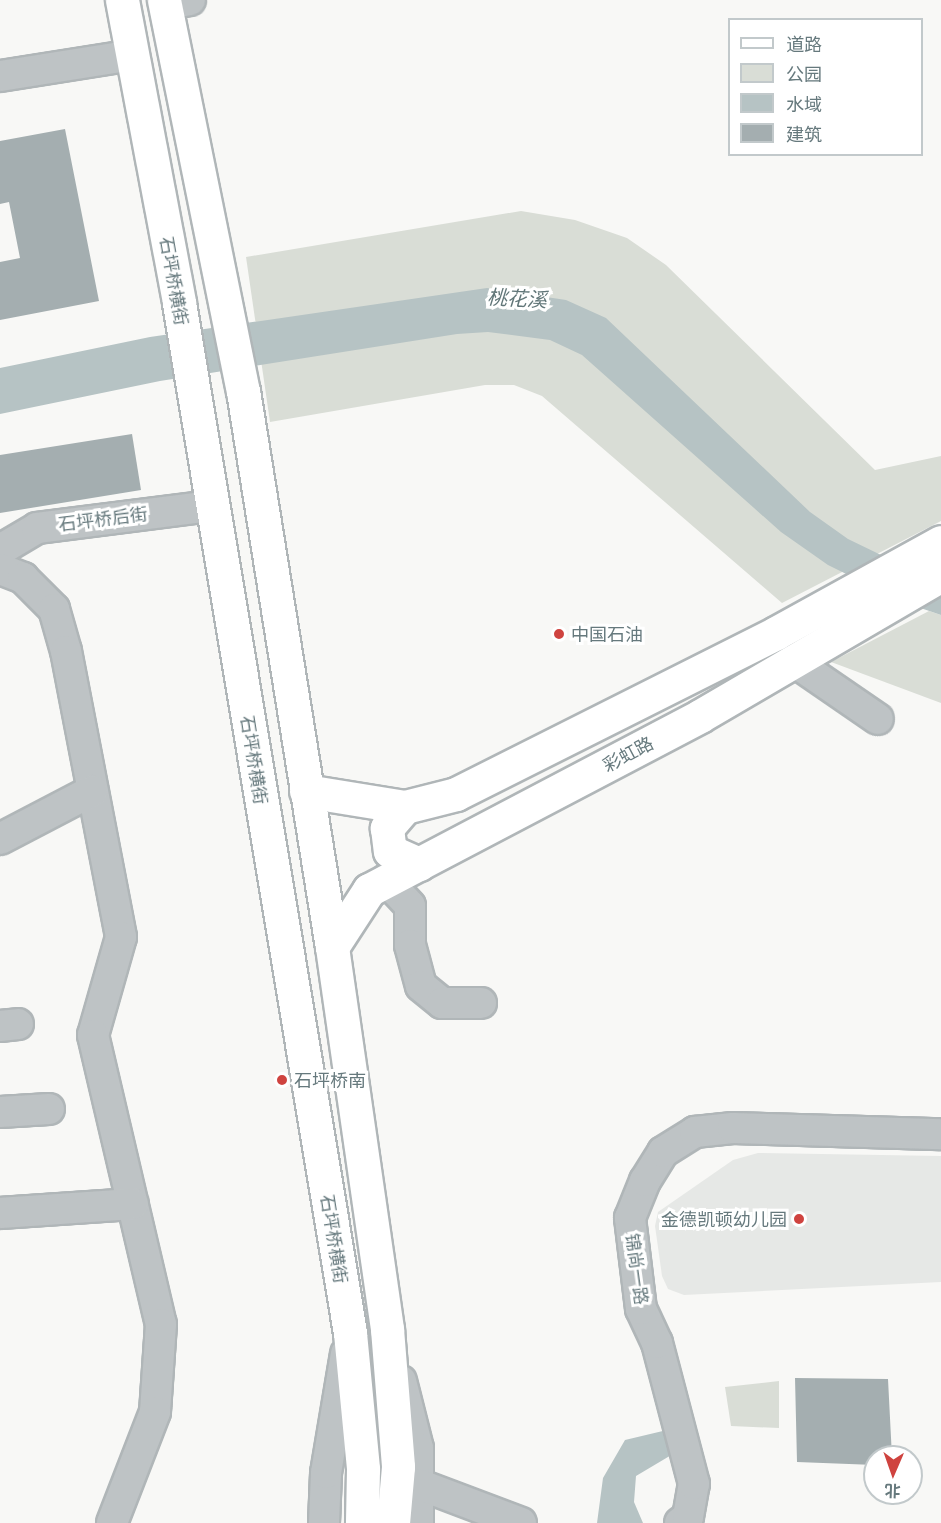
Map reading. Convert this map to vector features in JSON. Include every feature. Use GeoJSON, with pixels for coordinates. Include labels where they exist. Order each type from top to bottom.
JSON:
{"type":"FeatureCollection","features":[{"type":"Feature","properties":{"kind":"main road"},"geometry":{"type":"LineString","coordinates":[[177,1],[178,72],[243,391],[332,947],[387,1329],[398,1467],[393,1523]]}},
{"type":"Feature","properties":{"kind":"main road","name":"石坪桥横街"},"geometry":{"type":"LineString","coordinates":[[122,5],[179,303],[350,1334],[363,1469],[362,1523]]}},
{"type":"Feature","properties":{"kind":"main road","name":"彩虹路"},"geometry":{"type":"LineString","coordinates":[[332,947],[369,890],[700,716],[792,647],[941,542]]}},
{"type":"Feature","properties":{"kind":"main road","name":"彩虹路"},"geometry":{"type":"LineString","coordinates":[[306,791],[405,807],[456,794],[674,684],[792,647],[941,575]]}},
{"type":"Feature","properties":{"kind":"main road"},"geometry":{"type":"LineString","coordinates":[[674,684],[697,691],[702,700],[700,716]]}},
{"type":"Feature","properties":{"kind":"main road"},"geometry":{"type":"LineString","coordinates":[[405,807],[387,828],[390,850],[419,864]]}},
{"type":"Feature","properties":{"kind":"street"},"geometry":{"type":"LineString","coordinates":[[0,76],[132,55]]}},
{"type":"Feature","properties":{"kind":"street","name":"石坪桥后街"},"geometry":{"type":"LineString","coordinates":[[0,550],[37,528],[212,506]]}},
{"type":"Feature","properties":{"kind":"street"},"geometry":{"type":"LineString","coordinates":[[0,569],[23,578],[54,609],[121,937],[93,1035],[161,1324],[155,1412],[112,1523]]}},
{"type":"Feature","properties":{"kind":"street"},"geometry":{"type":"LineString","coordinates":[[792,647],[878,719]]}},
{"type":"Feature","properties":{"kind":"street"},"geometry":{"type":"LineString","coordinates":[[0,839],[93,791]]}},
{"type":"Feature","properties":{"kind":"street"},"geometry":{"type":"LineString","coordinates":[[386,880],[410,906],[410,945],[420,986],[442,1003],[481,1003]]}},
{"type":"Feature","properties":{"kind":"street"},"geometry":{"type":"LineString","coordinates":[[0,1112],[49,1109]]}},
{"type":"Feature","properties":{"kind":"street","name":"锦尚一路"},"geometry":{"type":"LineString","coordinates":[[680,1523],[688,1517],[694,1485],[657,1343],[641,1309],[630,1218],[645,1181],[663,1152],[695,1132],[733,1128],[941,1134]]}},
{"type":"Feature","properties":{"kind":"street"},"geometry":{"type":"LineString","coordinates":[[0,1213],[133,1204]]}},
{"type":"Feature","properties":{"kind":"street"},"geometry":{"type":"LineString","coordinates":[[387,1329],[418,1448],[418,1523]]}},
{"type":"Feature","properties":{"kind":"street"},"geometry":{"type":"LineString","coordinates":[[324,1523],[326,1473],[350,1334]]}},
{"type":"Feature","properties":{"kind":"street"},"geometry":{"type":"LineString","coordinates":[[418,1484],[521,1523]]}},
{"type":"Feature","properties":{"kind":"shaded area","name":"金德凯顿幼儿园"},"geometry":{"type":"Polygon","coordinates":[[[758,1153],[941,1156],[941,1282],[684,1295],[668,1289],[662,1276],[655,1226],[658,1212],[733,1160],[758,1153]]]}},
{"type":"Feature","properties":{"kind":"green space"},"geometry":{"type":"Polygon","coordinates":[[[521,211],[575,220],[627,238],[666,265],[875,470],[941,456],[941,521],[782,603],[542,396],[514,385],[485,385],[270,422],[246,257],[521,211]]]}},
{"type":"Feature","properties":{"kind":"green space"},"geometry":{"type":"Polygon","coordinates":[[[929,611],[941,615],[941,703],[831,662],[929,611]]]}},
{"type":"Feature","properties":{"kind":"green space"},"geometry":{"type":"Polygon","coordinates":[[[779,1381],[779,1428],[731,1426],[725,1387],[779,1381]]]}},
{"type":"Feature","properties":{"kind":"water","name":"桃花溪"},"geometry":{"type":"Polygon","coordinates":[[[487,288],[566,300],[606,318],[810,512],[848,539],[941,584],[941,615],[903,602],[828,565],[781,532],[582,355],[550,340],[488,332],[457,334],[160,381],[0,414],[0,368],[150,337],[487,288]]]}},
{"type":"Feature","properties":{"kind":"water"},"geometry":{"type":"Polygon","coordinates":[[[667,1430],[673,1454],[636,1476],[634,1502],[643,1523],[597,1523],[603,1478],[625,1440],[667,1430]]]}},
{"type":"Feature","properties":{"kind":"building"},"geometry":{"type":"Polygon","coordinates":[[[65,129],[99,301],[0,320],[0,262],[20,258],[9,202],[0,204],[0,141],[65,129]]]}},
{"type":"Feature","properties":{"kind":"building"},"geometry":{"type":"Polygon","coordinates":[[[132,434],[141,490],[0,513],[0,455],[132,434]]]}},
{"type":"Feature","properties":{"kind":"building"},"geometry":{"type":"Polygon","coordinates":[[[795,1378],[888,1379],[891,1445],[863,1445],[863,1465],[797,1462],[795,1378]]]}},
{"type":"Feature","properties":{"kind":"place","name":"中国石油"},"geometry":{"type":"Point","coordinates":[559,634]}},
{"type":"Feature","properties":{"kind":"place","name":"石坪桥南"},"geometry":{"type":"Point","coordinates":[282,1080]}},
{"type":"Feature","properties":{"kind":"place","name":"金德凯顿幼儿园"},"geometry":{"type":"Point","coordinates":[799,1219]}}]}
